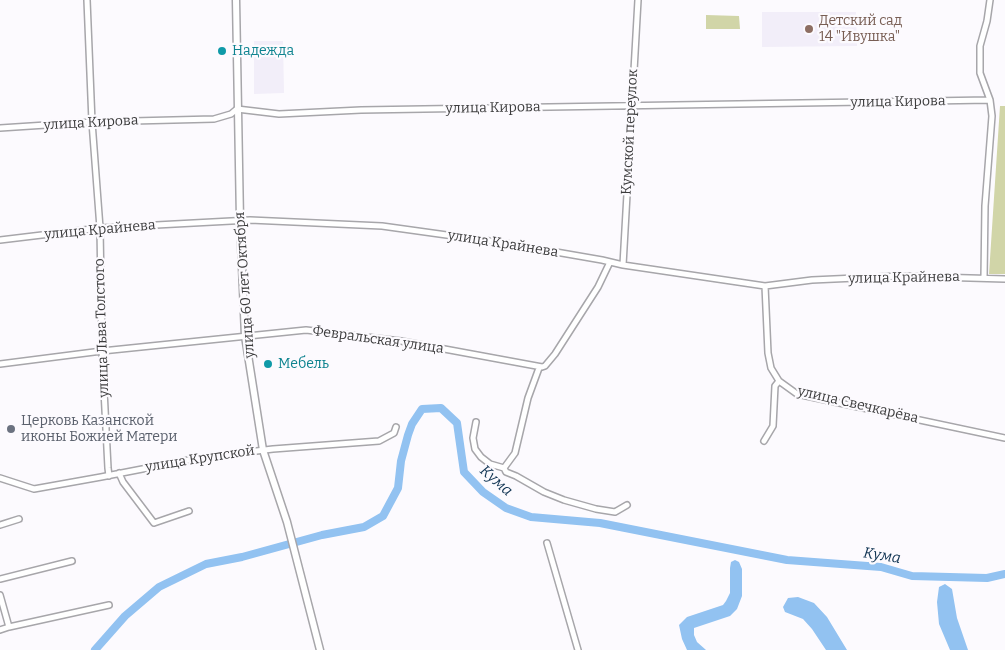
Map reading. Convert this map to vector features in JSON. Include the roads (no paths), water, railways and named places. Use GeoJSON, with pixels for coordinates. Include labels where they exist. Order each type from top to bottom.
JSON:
{"type":"FeatureCollection","features":[{"type":"Feature","properties":{"kind":"main road","name":"улица 60 лет Октября"},"geometry":{"type":"LineString","coordinates":[[236,0],[240,220],[246,336],[263,450],[287,522],[320,650]]}},
{"type":"Feature","properties":{"kind":"street","name":"улица Льва Толстого"},"geometry":{"type":"LineString","coordinates":[[87,0],[92,122],[100,228],[102,351],[109,476]]}},
{"type":"Feature","properties":{"kind":"street","name":"Кумской переулок"},"geometry":{"type":"LineString","coordinates":[[623,265],[638,0]]}},
{"type":"Feature","properties":{"kind":"street"},"geometry":{"type":"LineString","coordinates":[[984,278],[985,206],[992,116],[990,100],[980,73],[980,46],[987,21],[990,0]]}},
{"type":"Feature","properties":{"kind":"street","name":"улица Кирова"},"geometry":{"type":"LineString","coordinates":[[0,128],[92,122],[214,119],[231,114],[238,109],[279,114],[361,110],[990,100]]}},
{"type":"Feature","properties":{"kind":"street","name":"улица Крайнева"},"geometry":{"type":"LineString","coordinates":[[0,240],[100,228],[240,220],[382,226],[504,243],[623,265],[765,286],[812,280],[900,276],[1005,278]]}},
{"type":"Feature","properties":{"kind":"street","name":"Февральская улица"},"geometry":{"type":"LineString","coordinates":[[0,364],[102,351],[306,330],[401,341],[539,368],[545,366],[555,354],[598,287],[610,262]]}},
{"type":"Feature","properties":{"kind":"street"},"geometry":{"type":"LineString","coordinates":[[764,441],[773,426],[775,386],[779,381],[771,368],[768,353],[765,286]]}},
{"type":"Feature","properties":{"kind":"street"},"geometry":{"type":"LineString","coordinates":[[504,468],[515,453],[528,398],[539,368]]}},
{"type":"Feature","properties":{"kind":"street","name":"улица Свечкарёва"},"geometry":{"type":"LineString","coordinates":[[779,381],[797,394],[1005,438]]}},
{"type":"Feature","properties":{"kind":"street"},"geometry":{"type":"LineString","coordinates":[[476,422],[473,438],[475,449],[490,464],[504,468],[506,472],[564,500],[614,512],[627,505]]}},
{"type":"Feature","properties":{"kind":"street","name":"улица Крупской"},"geometry":{"type":"LineString","coordinates":[[0,478],[34,489],[199,458],[263,450],[379,440],[394,433],[396,427]]}},
{"type":"Feature","properties":{"kind":"street"},"geometry":{"type":"LineString","coordinates":[[119,473],[123,482],[154,523],[189,511]]}},
{"type":"Feature","properties":{"kind":"street"},"geometry":{"type":"LineString","coordinates":[[0,525],[19,519]]}},
{"type":"Feature","properties":{"kind":"street"},"geometry":{"type":"LineString","coordinates":[[547,543],[578,650]]}},
{"type":"Feature","properties":{"kind":"street"},"geometry":{"type":"LineString","coordinates":[[0,579],[72,561]]}},
{"type":"Feature","properties":{"kind":"street"},"geometry":{"type":"LineString","coordinates":[[0,595],[9,627]]}},
{"type":"Feature","properties":{"kind":"street"},"geometry":{"type":"LineString","coordinates":[[0,630],[108,605]]}},
{"type":"Feature","properties":{"kind":"water"},"geometry":{"type":"Polygon","coordinates":[[[735,560],[739,562],[742,569],[742,596],[737,609],[730,616],[694,628],[697,642],[706,650],[687,650],[679,625],[687,617],[723,605],[730,593],[730,568],[731,562],[735,560]]]}},
{"type":"Feature","properties":{"kind":"water"},"geometry":{"type":"Polygon","coordinates":[[[945,584],[952,589],[957,618],[968,650],[950,650],[939,624],[937,602],[939,587],[945,584]]]}},
{"type":"Feature","properties":{"kind":"water"},"geometry":{"type":"Polygon","coordinates":[[[798,597],[814,603],[827,617],[847,650],[826,650],[803,619],[785,612],[783,607],[788,598],[798,597]]]}},
{"type":"Feature","properties":{"kind":"waterway","name":"Кума"},"geometry":{"type":"LineString","coordinates":[[95,650],[125,616],[159,587],[206,564],[242,557],[322,535],[364,527],[383,516],[398,488],[401,461],[408,435],[412,424],[422,409],[441,408],[457,423],[464,472],[483,492],[506,508],[531,517],[600,523],[787,560],[881,567],[912,576],[987,578],[1005,574]]}},
{"type":"Feature","properties":{"kind":"place","name":"Детский сад 14 \"Ивушка\""},"geometry":{"type":"Point","coordinates":[809,29]}},
{"type":"Feature","properties":{"kind":"place","name":"Надежда"},"geometry":{"type":"Point","coordinates":[222,51]}},
{"type":"Feature","properties":{"kind":"place","name":"Мебель"},"geometry":{"type":"Point","coordinates":[268,364]}},
{"type":"Feature","properties":{"kind":"place","name":"Церковь Казанской иконы Божией Матери"},"geometry":{"type":"Point","coordinates":[11,429]}}]}
